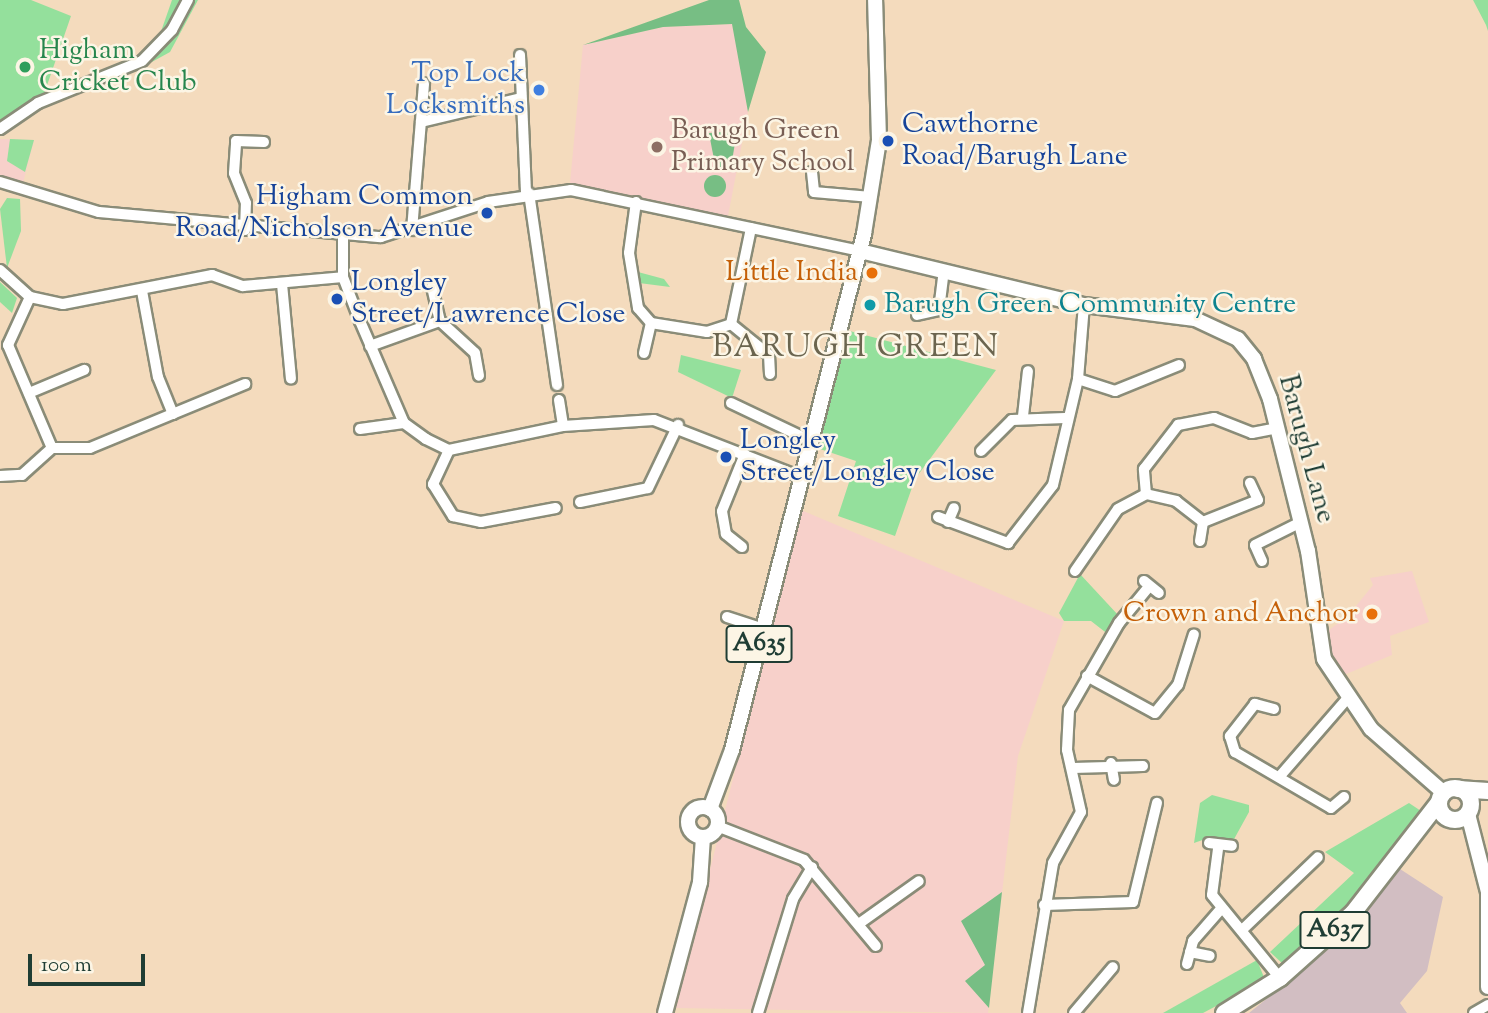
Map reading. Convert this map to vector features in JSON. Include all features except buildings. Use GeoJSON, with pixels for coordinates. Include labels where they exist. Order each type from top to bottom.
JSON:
{"type":"FeatureCollection","features":[{"type":"Feature","properties":{"kind":"highway","name":"A637"},"geometry":{"type":"LineString","coordinates":[[1224,1013],[1280,978],[1353,913],[1424,823],[1488,791]]}},
{"type":"Feature","properties":{"kind":"main road","name":"A635"},"geometry":{"type":"LineString","coordinates":[[710,809],[763,629],[860,251],[871,197],[880,93],[875,0]]}},
{"type":"Feature","properties":{"kind":"main road","name":"Barugh Lane"},"geometry":{"type":"LineString","coordinates":[[860,251],[1084,305],[1195,319],[1228,332],[1254,359],[1277,428],[1301,522],[1324,659],[1346,700],[1456,808]]}},
{"type":"Feature","properties":{"kind":"main road"},"geometry":{"type":"LineString","coordinates":[[697,808],[710,809],[718,826],[703,837],[691,831],[689,817],[697,808]]}},
{"type":"Feature","properties":{"kind":"main road"},"geometry":{"type":"LineString","coordinates":[[1456,808],[1488,892],[1488,987]]}},
{"type":"Feature","properties":{"kind":"main road"},"geometry":{"type":"LineString","coordinates":[[665,1013],[700,883],[703,837]]}},
{"type":"Feature","properties":{"kind":"street"},"geometry":{"type":"LineString","coordinates":[[0,129],[38,103],[142,61],[172,30],[188,0]]}},
{"type":"Feature","properties":{"kind":"street"},"geometry":{"type":"LineString","coordinates":[[520,55],[527,193],[557,385]]}},
{"type":"Feature","properties":{"kind":"street"},"geometry":{"type":"LineString","coordinates":[[412,229],[424,83]]}},
{"type":"Feature","properties":{"kind":"street"},"geometry":{"type":"LineString","coordinates":[[421,122],[521,98]]}},
{"type":"Feature","properties":{"kind":"street"},"geometry":{"type":"LineString","coordinates":[[245,230],[246,203],[234,173],[236,141],[264,142]]}},
{"type":"Feature","properties":{"kind":"street"},"geometry":{"type":"LineString","coordinates":[[812,172],[814,192],[871,197]]}},
{"type":"Feature","properties":{"kind":"street"},"geometry":{"type":"LineString","coordinates":[[1,186],[99,212],[245,230],[343,235],[412,229],[527,193],[571,190],[860,251]]}},
{"type":"Feature","properties":{"kind":"street"},"geometry":{"type":"LineString","coordinates":[[636,202],[629,253],[638,308],[651,323],[707,332],[731,324]]}},
{"type":"Feature","properties":{"kind":"street"},"geometry":{"type":"LineString","coordinates":[[731,324],[751,228]]}},
{"type":"Feature","properties":{"kind":"street"},"geometry":{"type":"LineString","coordinates":[[343,235],[343,277],[404,423],[449,450],[563,426],[626,420],[678,425],[802,477]]}},
{"type":"Feature","properties":{"kind":"street"},"geometry":{"type":"LineString","coordinates":[[0,270],[30,297],[63,304],[142,291],[212,275],[243,286],[343,277]]}},
{"type":"Feature","properties":{"kind":"street"},"geometry":{"type":"LineString","coordinates":[[916,315],[939,310],[944,271]]}},
{"type":"Feature","properties":{"kind":"street"},"geometry":{"type":"LineString","coordinates":[[282,284],[291,379]]}},
{"type":"Feature","properties":{"kind":"street"},"geometry":{"type":"LineString","coordinates":[[432,287],[440,321],[475,353],[479,376]]}},
{"type":"Feature","properties":{"kind":"street"},"geometry":{"type":"LineString","coordinates":[[142,291],[158,377],[173,414]]}},
{"type":"Feature","properties":{"kind":"street"},"geometry":{"type":"LineString","coordinates":[[30,297],[8,345],[52,448]]}},
{"type":"Feature","properties":{"kind":"street"},"geometry":{"type":"LineString","coordinates":[[954,508],[943,520],[1008,543],[1053,485],[1065,418],[1078,379],[1084,305]]}},
{"type":"Feature","properties":{"kind":"street"},"geometry":{"type":"LineString","coordinates":[[370,346],[440,321]]}},
{"type":"Feature","properties":{"kind":"street"},"geometry":{"type":"LineString","coordinates":[[644,353],[651,323]]}},
{"type":"Feature","properties":{"kind":"street"},"geometry":{"type":"LineString","coordinates":[[731,324],[769,355],[770,374]]}},
{"type":"Feature","properties":{"kind":"street"},"geometry":{"type":"LineString","coordinates":[[1078,379],[1115,391],[1179,365]]}},
{"type":"Feature","properties":{"kind":"street"},"geometry":{"type":"LineString","coordinates":[[29,393],[84,370]]}},
{"type":"Feature","properties":{"kind":"street"},"geometry":{"type":"LineString","coordinates":[[1023,416],[1028,371]]}},
{"type":"Feature","properties":{"kind":"street"},"geometry":{"type":"LineString","coordinates":[[226,378],[230,390]]}},
{"type":"Feature","properties":{"kind":"street"},"geometry":{"type":"LineString","coordinates":[[0,476],[22,475],[52,448],[90,448],[245,384]]}},
{"type":"Feature","properties":{"kind":"street"},"geometry":{"type":"LineString","coordinates":[[559,400],[563,426]]}},
{"type":"Feature","properties":{"kind":"street"},"geometry":{"type":"LineString","coordinates":[[731,403],[811,441]]}},
{"type":"Feature","properties":{"kind":"street"},"geometry":{"type":"LineString","coordinates":[[981,451],[1023,416],[1065,418]]}},
{"type":"Feature","properties":{"kind":"street"},"geometry":{"type":"LineString","coordinates":[[1146,494],[1144,469],[1178,425],[1214,418],[1252,433],[1277,428]]}},
{"type":"Feature","properties":{"kind":"street"},"geometry":{"type":"LineString","coordinates":[[360,429],[404,423]]}},
{"type":"Feature","properties":{"kind":"street"},"geometry":{"type":"LineString","coordinates":[[580,502],[594,506],[648,488],[678,425]]}},
{"type":"Feature","properties":{"kind":"street"},"geometry":{"type":"LineString","coordinates":[[449,450],[433,484],[453,516],[481,522],[550,506]]}},
{"type":"Feature","properties":{"kind":"street"},"geometry":{"type":"LineString","coordinates":[[742,547],[726,534],[722,511],[744,454]]}},
{"type":"Feature","properties":{"kind":"street"},"geometry":{"type":"LineString","coordinates":[[1203,522],[1262,499],[1250,483]]}},
{"type":"Feature","properties":{"kind":"street"},"geometry":{"type":"LineString","coordinates":[[1074,570],[1118,509],[1146,494],[1176,500],[1203,522]]}},
{"type":"Feature","properties":{"kind":"street"},"geometry":{"type":"LineString","coordinates":[[1200,541],[1203,522]]}},
{"type":"Feature","properties":{"kind":"street"},"geometry":{"type":"LineString","coordinates":[[1262,561],[1255,545],[1301,522]]}},
{"type":"Feature","properties":{"kind":"street"},"geometry":{"type":"LineString","coordinates":[[1028,1013],[1053,863],[1081,812],[1073,768],[1069,710],[1087,676],[1150,588]]}},
{"type":"Feature","properties":{"kind":"street"},"geometry":{"type":"LineString","coordinates":[[727,617],[763,629]]}},
{"type":"Feature","properties":{"kind":"street"},"geometry":{"type":"LineString","coordinates":[[1087,676],[1155,713],[1178,685],[1194,634]]}},
{"type":"Feature","properties":{"kind":"street"},"geometry":{"type":"LineString","coordinates":[[1280,776],[1346,700]]}},
{"type":"Feature","properties":{"kind":"street"},"geometry":{"type":"LineString","coordinates":[[1274,709],[1255,704],[1230,746],[1331,808],[1344,797]]}},
{"type":"Feature","properties":{"kind":"street"},"geometry":{"type":"LineString","coordinates":[[1073,768],[1111,763],[1143,766]]}},
{"type":"Feature","properties":{"kind":"street"},"geometry":{"type":"LineString","coordinates":[[1111,763],[1114,780]]}},
{"type":"Feature","properties":{"kind":"street"},"geometry":{"type":"LineString","coordinates":[[1044,905],[1133,902],[1157,803]]}},
{"type":"Feature","properties":{"kind":"street"},"geometry":{"type":"LineString","coordinates":[[718,826],[771,843],[812,867],[876,946]]}},
{"type":"Feature","properties":{"kind":"street"},"geometry":{"type":"LineString","coordinates":[[1232,846],[1214,846],[1210,878],[1220,910],[1242,930],[1280,978]]}},
{"type":"Feature","properties":{"kind":"street"},"geometry":{"type":"LineString","coordinates":[[1242,930],[1318,857]]}},
{"type":"Feature","properties":{"kind":"street"},"geometry":{"type":"LineString","coordinates":[[758,1013],[793,899],[812,867]]}},
{"type":"Feature","properties":{"kind":"street"},"geometry":{"type":"LineString","coordinates":[[860,923],[919,881]]}},
{"type":"Feature","properties":{"kind":"street"},"geometry":{"type":"LineString","coordinates":[[1187,964],[1204,924],[1220,910]]}},
{"type":"Feature","properties":{"kind":"street"},"geometry":{"type":"LineString","coordinates":[[1190,952],[1210,956]]}},
{"type":"Feature","properties":{"kind":"street"},"geometry":{"type":"LineString","coordinates":[[1074,1013],[1113,967]]}},
{"type":"Feature","properties":{"kind":"street"},"geometry":{"type":"LineString","coordinates":[[1474,1013],[1488,1005]]}},
{"type":"Feature","properties":{"kind":"shaded area","name":"Barugh Green Primary School"},"geometry":{"type":"Polygon","coordinates":[[[733,24],[748,112],[728,216],[570,183],[583,45],[663,27],[733,24]]]}},
{"type":"Feature","properties":{"kind":"shaded area"},"geometry":{"type":"Polygon","coordinates":[[[0,139],[34,140],[22,187],[0,176],[0,139]]]}},
{"type":"Feature","properties":{"kind":"shaded area"},"geometry":{"type":"Polygon","coordinates":[[[801,510],[1064,621],[1018,756],[988,1013],[675,1008],[801,510]]]}},
{"type":"Feature","properties":{"kind":"shaded area"},"geometry":{"type":"Polygon","coordinates":[[[1412,571],[1429,622],[1390,636],[1392,655],[1339,677],[1325,633],[1348,616],[1373,585],[1370,578],[1412,571]]]}},
{"type":"Feature","properties":{"kind":"shaded area"},"geometry":{"type":"Polygon","coordinates":[[[1400,869],[1443,897],[1427,971],[1400,1003],[1407,1013],[1249,1013],[1341,939],[1400,869]]]}},
{"type":"Feature","properties":{"kind":"green space","name":"Higham Cricket Club"},"geometry":{"type":"Polygon","coordinates":[[[0,0],[31,0],[71,16],[44,94],[0,123],[0,0]]]}},
{"type":"Feature","properties":{"kind":"green space"},"geometry":{"type":"Polygon","coordinates":[[[172,0],[198,0],[170,52],[150,63],[172,0]]]}},
{"type":"Feature","properties":{"kind":"green space"},"geometry":{"type":"Polygon","coordinates":[[[709,0],[739,0],[746,27],[766,52],[748,112],[732,24],[663,27],[583,45],[709,0]]]}},
{"type":"Feature","properties":{"kind":"green space"},"geometry":{"type":"Polygon","coordinates":[[[1473,0],[1488,0],[1488,31],[1486,25],[1473,0]]]}},
{"type":"Feature","properties":{"kind":"green space"},"geometry":{"type":"Polygon","coordinates":[[[737,131],[732,161],[716,170],[709,133],[737,131]]]}},
{"type":"Feature","properties":{"kind":"green space"},"geometry":{"type":"Polygon","coordinates":[[[10,139],[34,140],[25,172],[7,161],[10,139]]]}},
{"type":"Feature","properties":{"kind":"green space"},"geometry":{"type":"Polygon","coordinates":[[[711,175],[719,175],[726,182],[726,190],[719,197],[711,197],[704,190],[704,182],[711,175]]]}},
{"type":"Feature","properties":{"kind":"green space"},"geometry":{"type":"Polygon","coordinates":[[[7,198],[20,199],[21,231],[7,268],[0,209],[7,198]]]}},
{"type":"Feature","properties":{"kind":"green space"},"geometry":{"type":"Polygon","coordinates":[[[638,272],[664,279],[670,287],[639,283],[638,272]]]}},
{"type":"Feature","properties":{"kind":"green space"},"geometry":{"type":"Polygon","coordinates":[[[0,282],[17,298],[12,313],[0,302],[0,282]]]}},
{"type":"Feature","properties":{"kind":"green space"},"geometry":{"type":"Polygon","coordinates":[[[846,330],[996,370],[915,479],[895,536],[838,516],[856,461],[817,448],[846,330]]]}},
{"type":"Feature","properties":{"kind":"green space"},"geometry":{"type":"Polygon","coordinates":[[[681,355],[741,370],[732,398],[678,372],[681,355]]]}},
{"type":"Feature","properties":{"kind":"green space"},"geometry":{"type":"Polygon","coordinates":[[[1080,574],[1119,616],[1109,635],[1091,621],[1064,621],[1059,613],[1080,574]]]}},
{"type":"Feature","properties":{"kind":"green space"},"geometry":{"type":"Polygon","coordinates":[[[1212,795],[1249,805],[1249,812],[1233,841],[1211,837],[1194,843],[1200,803],[1212,795]]]}},
{"type":"Feature","properties":{"kind":"green space"},"geometry":{"type":"Polygon","coordinates":[[[1409,803],[1421,811],[1374,883],[1283,964],[1270,952],[1354,873],[1325,852],[1409,803]]]}},
{"type":"Feature","properties":{"kind":"green space"},"geometry":{"type":"Polygon","coordinates":[[[1002,892],[989,1008],[965,981],[985,965],[961,921],[1002,892]]]}},
{"type":"Feature","properties":{"kind":"green space"},"geometry":{"type":"Polygon","coordinates":[[[1257,960],[1265,980],[1203,1013],[1163,1013],[1257,960]]]}},
{"type":"Feature","properties":{"kind":"place","name":"Higham Cricket Club"},"geometry":{"type":"Point","coordinates":[25,67]}},
{"type":"Feature","properties":{"kind":"place","name":"Top Lock Locksmiths"},"geometry":{"type":"Point","coordinates":[539,90]}},
{"type":"Feature","properties":{"kind":"place","name":"Cawthorne Road/Barugh Lane"},"geometry":{"type":"Point","coordinates":[888,141]}},
{"type":"Feature","properties":{"kind":"place","name":"Barugh Green Primary School"},"geometry":{"type":"Point","coordinates":[657,147]}},
{"type":"Feature","properties":{"kind":"place","name":"Higham Common Road/Nicholson Avenue"},"geometry":{"type":"Point","coordinates":[487,213]}},
{"type":"Feature","properties":{"kind":"place","name":"Little India"},"geometry":{"type":"Point","coordinates":[872,273]}},
{"type":"Feature","properties":{"kind":"place","name":"Longley Street/Lawrence Close"},"geometry":{"type":"Point","coordinates":[337,299]}},
{"type":"Feature","properties":{"kind":"place","name":"Barugh Green Community Centre"},"geometry":{"type":"Point","coordinates":[870,305]}},
{"type":"Feature","properties":{"kind":"place","name":"Longley Street/Longley Close"},"geometry":{"type":"Point","coordinates":[726,457]}},
{"type":"Feature","properties":{"kind":"place","name":"Crown and Anchor"},"geometry":{"type":"Point","coordinates":[1372,614]}},
{"type":"Feature","properties":{"kind":"district","name":"BARUGH GREEN"},"geometry":{"type":"Point","coordinates":[856,348]}}]}
